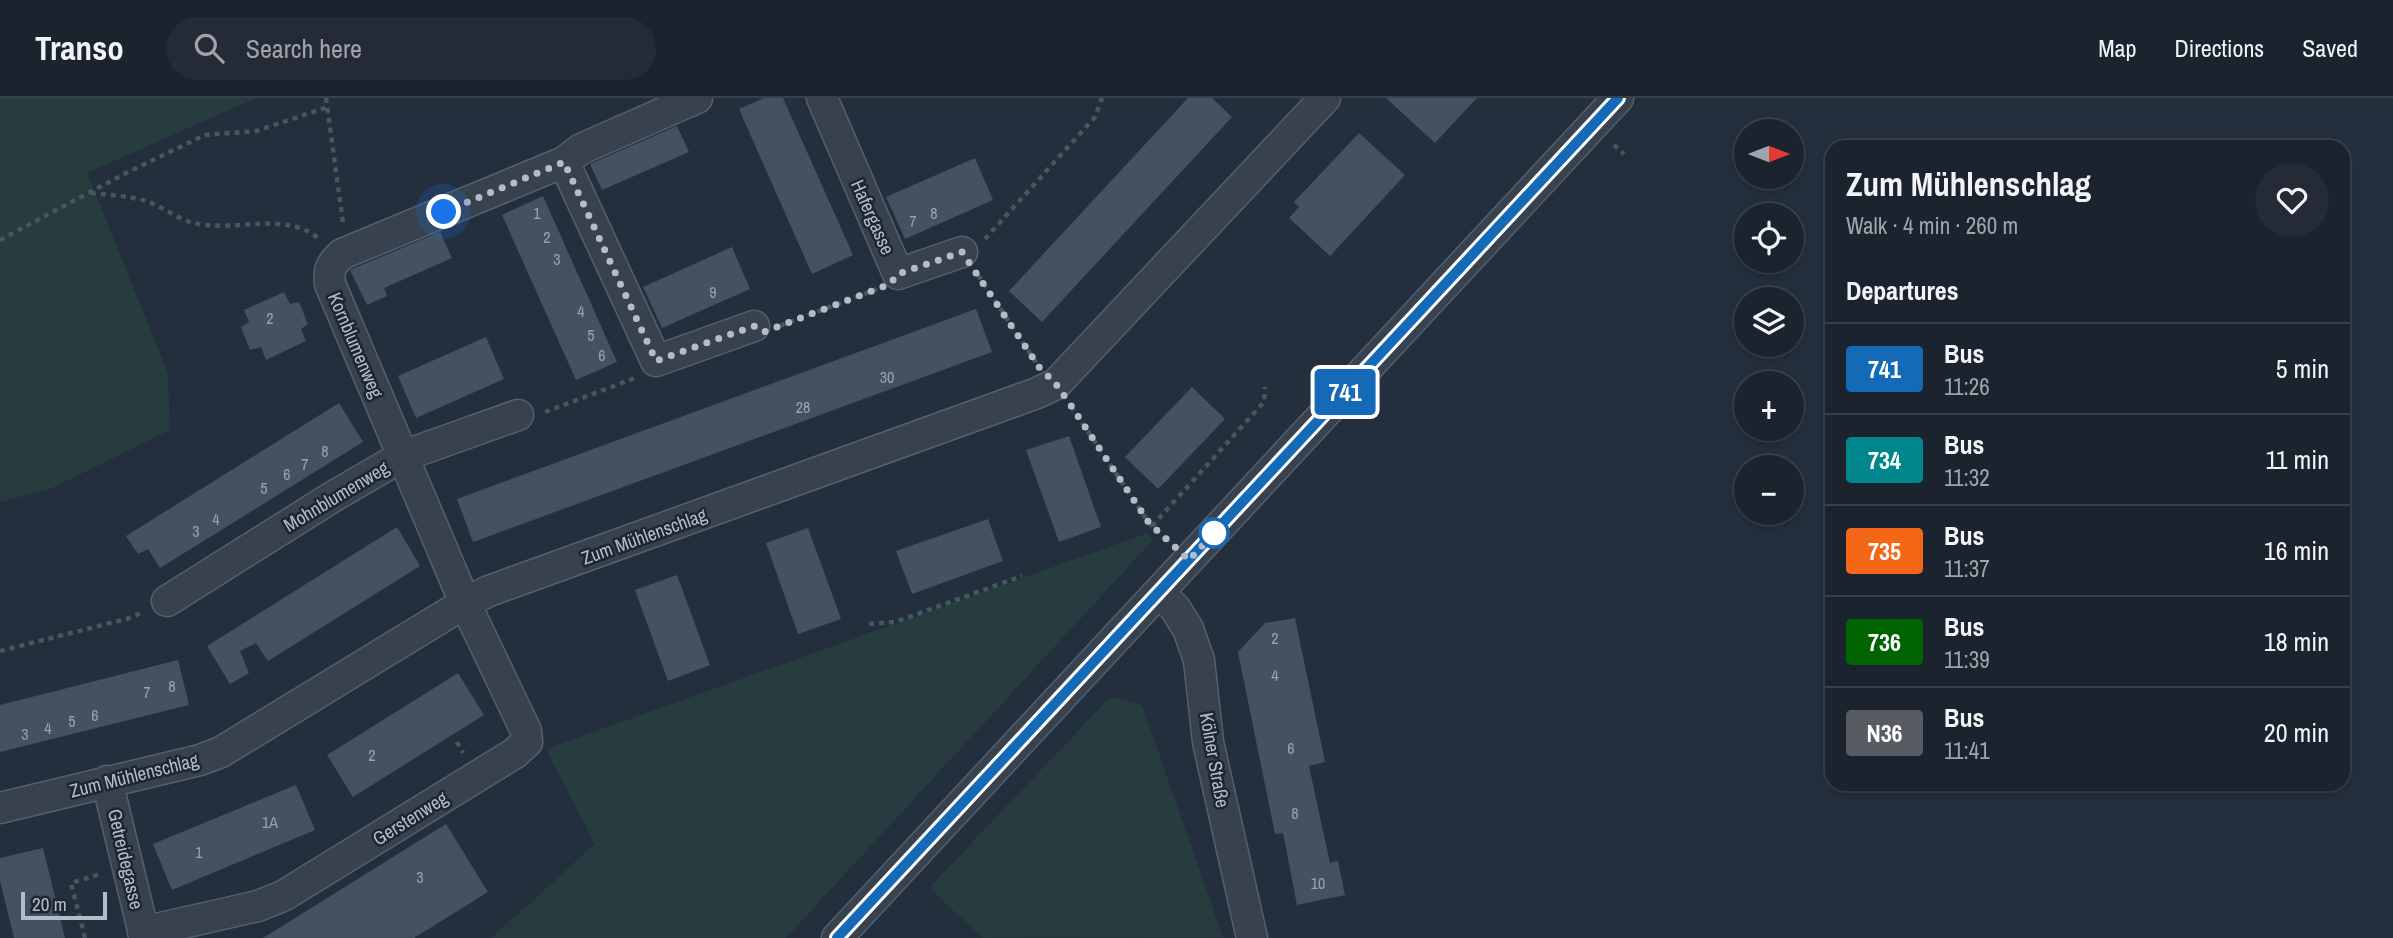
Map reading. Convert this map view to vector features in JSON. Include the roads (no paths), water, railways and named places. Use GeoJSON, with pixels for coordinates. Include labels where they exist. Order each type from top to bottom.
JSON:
{"type":"FeatureCollection","features":[{"type":"Feature","properties":{"kind":"street"},"geometry":{"type":"LineString","coordinates":[[697,98],[581,149],[564,162],[656,361],[754,326]]}},
{"type":"Feature","properties":{"kind":"street","name":"Hafergasse"},"geometry":{"type":"LineString","coordinates":[[822,98],[898,274],[962,252]]}},
{"type":"Feature","properties":{"kind":"street","name":"Zum Mühlenschlag"},"geometry":{"type":"LineString","coordinates":[[0,808],[200,760],[221,752],[465,603],[489,592],[850,462],[1056,384],[1325,98]]}},
{"type":"Feature","properties":{"kind":"street"},"geometry":{"type":"LineString","coordinates":[[837,938],[1618,98]]}},
{"type":"Feature","properties":{"kind":"street","name":"Kornblumenweg"},"geometry":{"type":"LineString","coordinates":[[465,603],[330,284],[328,272],[340,257],[564,162]]}},
{"type":"Feature","properties":{"kind":"street","name":"Mohnblumenweg"},"geometry":{"type":"LineString","coordinates":[[167,601],[403,456],[517,415]]}},
{"type":"Feature","properties":{"kind":"street","name":"Kölner Straße"},"geometry":{"type":"LineString","coordinates":[[1158,593],[1175,608],[1188,629],[1199,660],[1208,742],[1252,938]]}},
{"type":"Feature","properties":{"kind":"street","name":"Gerstenweg"},"geometry":{"type":"LineString","coordinates":[[144,935],[258,906],[283,896],[527,743],[526,731],[465,603]]}},
{"type":"Feature","properties":{"kind":"street","name":"Getreidegasse"},"geometry":{"type":"LineString","coordinates":[[107,781],[144,935]]}}]}
